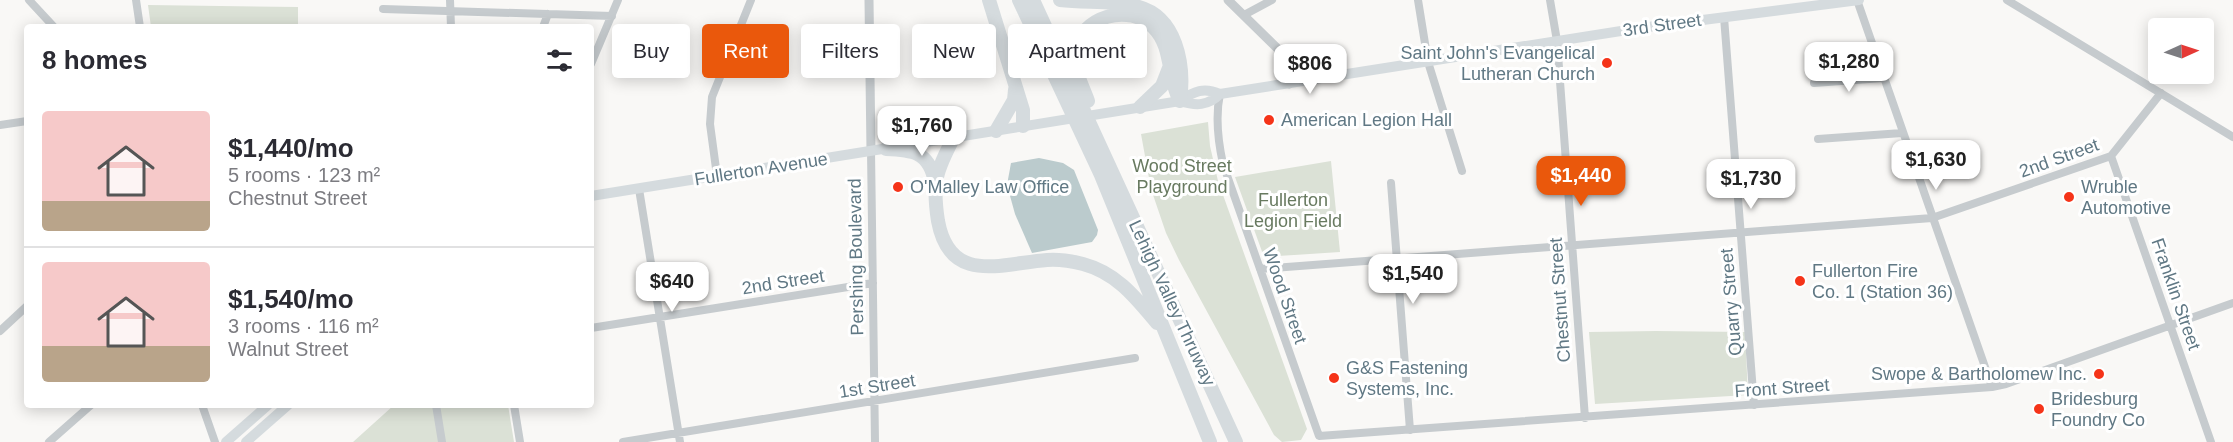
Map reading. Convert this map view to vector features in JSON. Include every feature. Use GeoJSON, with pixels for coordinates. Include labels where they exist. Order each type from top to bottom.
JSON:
{"type":"FeatureCollection","features":[{"type":"Feature","properties":{"kind":"highway"},"geometry":{"type":"LineString","coordinates":[[989,0],[1023,111],[1023,126]]}},
{"type":"Feature","properties":{"kind":"highway","name":"Lehigh Valley Thruway"},"geometry":{"type":"LineString","coordinates":[[1019,0],[1101,175],[1210,442]]}},
{"type":"Feature","properties":{"kind":"highway","name":"Lehigh Valley Thruway"},"geometry":{"type":"LineString","coordinates":[[1033,0],[1236,442]]}},
{"type":"Feature","properties":{"kind":"highway"},"geometry":{"type":"LineString","coordinates":[[1060,0],[1128,4],[1143,8],[1157,16],[1168,28],[1175,41],[1182,83],[1180,101]]}},
{"type":"Feature","properties":{"kind":"highway"},"geometry":{"type":"LineString","coordinates":[[1116,180],[1075,62],[1077,42],[1089,27],[1100,20],[1121,15],[1133,16],[1150,24],[1160,34],[1165,45],[1173,87],[1180,101]]}},
{"type":"Feature","properties":{"kind":"highway"},"geometry":{"type":"LineString","coordinates":[[1140,107],[1162,86],[1168,75],[1169,66]]}},
{"type":"Feature","properties":{"kind":"highway"},"geometry":{"type":"LineString","coordinates":[[996,131],[1014,100],[1015,88]]}},
{"type":"Feature","properties":{"kind":"highway"},"geometry":{"type":"LineString","coordinates":[[935,184],[939,165],[954,138]]}},
{"type":"Feature","properties":{"kind":"highway"},"geometry":{"type":"LineString","coordinates":[[886,148],[911,150],[930,167],[935,184],[941,231],[951,250],[963,260],[984,267],[1058,260],[1094,268],[1125,287],[1166,334]]}},
{"type":"Feature","properties":{"kind":"main road","name":"3rd Street"},"geometry":{"type":"LineString","coordinates":[[1289,84],[1557,41],[1858,0]]}},
{"type":"Feature","properties":{"kind":"main road","name":"Fullerton Avenue"},"geometry":{"type":"LineString","coordinates":[[594,196],[1180,101],[1193,92],[1209,89],[1220,94],[1289,84]]}},
{"type":"Feature","properties":{"kind":"main road"},"geometry":{"type":"LineString","coordinates":[[226,442],[265,408]]}},
{"type":"Feature","properties":{"kind":"main road"},"geometry":{"type":"LineString","coordinates":[[246,442],[285,408]]}},
{"type":"Feature","properties":{"kind":"street"},"geometry":{"type":"LineString","coordinates":[[29,0],[51,24]]}},
{"type":"Feature","properties":{"kind":"street"},"geometry":{"type":"LineString","coordinates":[[136,0],[140,24]]}},
{"type":"Feature","properties":{"kind":"street"},"geometry":{"type":"LineString","coordinates":[[450,0],[451,24]]}},
{"type":"Feature","properties":{"kind":"street"},"geometry":{"type":"LineString","coordinates":[[594,56],[618,0]]}},
{"type":"Feature","properties":{"kind":"street"},"geometry":{"type":"LineString","coordinates":[[717,176],[710,124],[712,97],[751,0]]}},
{"type":"Feature","properties":{"kind":"street","name":"Pershing Boulevard"},"geometry":{"type":"LineString","coordinates":[[869,0],[875,442]]}},
{"type":"Feature","properties":{"kind":"street"},"geometry":{"type":"LineString","coordinates":[[1228,0],[1277,47],[1314,74],[1327,78]]}},
{"type":"Feature","properties":{"kind":"street"},"geometry":{"type":"LineString","coordinates":[[1244,15],[1272,0]]}},
{"type":"Feature","properties":{"kind":"street"},"geometry":{"type":"LineString","coordinates":[[1418,0],[1428,62],[1462,171]]}},
{"type":"Feature","properties":{"kind":"street","name":"Chestnut Street"},"geometry":{"type":"LineString","coordinates":[[1550,0],[1557,41],[1585,418]]}},
{"type":"Feature","properties":{"kind":"street"},"geometry":{"type":"LineString","coordinates":[[1858,0],[1902,133],[1992,387]]}},
{"type":"Feature","properties":{"kind":"street"},"geometry":{"type":"LineString","coordinates":[[2007,0],[2232,135]]}},
{"type":"Feature","properties":{"kind":"street"},"geometry":{"type":"LineString","coordinates":[[383,9],[612,16]]}},
{"type":"Feature","properties":{"kind":"street"},"geometry":{"type":"LineString","coordinates":[[544,24],[548,14]]}},
{"type":"Feature","properties":{"kind":"street","name":"Quarry Street"},"geometry":{"type":"LineString","coordinates":[[1724,17],[1740,233],[1746,277],[1754,405]]}},
{"type":"Feature","properties":{"kind":"street"},"geometry":{"type":"LineString","coordinates":[[1277,47],[1283,57],[1289,84]]}},
{"type":"Feature","properties":{"kind":"street"},"geometry":{"type":"LineString","coordinates":[[1814,83],[1883,78]]}},
{"type":"Feature","properties":{"kind":"street","name":"2nd Street"},"geometry":{"type":"LineString","coordinates":[[1260,269],[1932,218],[2111,156],[2161,93]]}},
{"type":"Feature","properties":{"kind":"street","name":"Wood Street"},"geometry":{"type":"LineString","coordinates":[[1220,94],[1217,108],[1221,154],[1319,436]]}},
{"type":"Feature","properties":{"kind":"street"},"geometry":{"type":"LineString","coordinates":[[0,125],[24,121]]}},
{"type":"Feature","properties":{"kind":"street"},"geometry":{"type":"LineString","coordinates":[[1818,139],[1902,133]]}},
{"type":"Feature","properties":{"kind":"street","name":"Franklin Street"},"geometry":{"type":"LineString","coordinates":[[2111,156],[2211,442]]}},
{"type":"Feature","properties":{"kind":"street"},"geometry":{"type":"LineString","coordinates":[[1391,183],[1410,430]]}},
{"type":"Feature","properties":{"kind":"street"},"geometry":{"type":"LineString","coordinates":[[639,189],[679,438]]}},
{"type":"Feature","properties":{"kind":"street","name":"2nd Street"},"geometry":{"type":"LineString","coordinates":[[594,328],[873,283]]}},
{"type":"Feature","properties":{"kind":"street","name":"Front Street"},"geometry":{"type":"LineString","coordinates":[[1319,436],[1992,387],[2233,303]]}},
{"type":"Feature","properties":{"kind":"street"},"geometry":{"type":"LineString","coordinates":[[0,331],[24,309]]}},
{"type":"Feature","properties":{"kind":"street","name":"1st Street"},"geometry":{"type":"LineString","coordinates":[[623,442],[679,438],[875,401],[1135,358]]}},
{"type":"Feature","properties":{"kind":"street"},"geometry":{"type":"LineString","coordinates":[[49,442],[88,408]]}},
{"type":"Feature","properties":{"kind":"street"},"geometry":{"type":"LineString","coordinates":[[203,408],[215,442]]}},
{"type":"Feature","properties":{"kind":"street"},"geometry":{"type":"LineString","coordinates":[[436,408],[442,442]]}},
{"type":"Feature","properties":{"kind":"street"},"geometry":{"type":"LineString","coordinates":[[514,408],[520,442]]}},
{"type":"Feature","properties":{"kind":"green space"},"geometry":{"type":"Polygon","coordinates":[[[148,5],[298,7],[298,24],[151,24],[148,5]]]}},
{"type":"Feature","properties":{"kind":"green space","name":"Wood Street Playground"},"geometry":{"type":"Polygon","coordinates":[[[1208,122],[1210,146],[1218,181],[1307,429],[1301,440],[1282,442],[1274,435],[1179,260],[1166,233],[1151,189],[1141,134],[1208,122]]]}},
{"type":"Feature","properties":{"kind":"green space","name":"Fullerton Legion Field"},"geometry":{"type":"Polygon","coordinates":[[[1331,161],[1340,252],[1264,257],[1235,177],[1331,161]]]}},
{"type":"Feature","properties":{"kind":"green space"},"geometry":{"type":"Polygon","coordinates":[[[1589,332],[1745,332],[1748,395],[1595,404],[1589,332]]]}},
{"type":"Feature","properties":{"kind":"green space"},"geometry":{"type":"Polygon","coordinates":[[[391,408],[508,408],[514,442],[353,442],[391,408]]]}},
{"type":"Feature","properties":{"kind":"shaded area"},"geometry":{"type":"Polygon","coordinates":[[[1039,158],[1063,163],[1074,170],[1098,230],[1092,242],[1032,253],[1015,214],[1007,185],[1011,163],[1039,158]]]}},
{"type":"Feature","properties":{"kind":"place","name":"Saint John's Evangelical Lutheran Church"},"geometry":{"type":"Point","coordinates":[1607,63]}},
{"type":"Feature","properties":{"kind":"place","name":"American Legion Hall"},"geometry":{"type":"Point","coordinates":[1269,120]}},
{"type":"Feature","properties":{"kind":"place","name":"O'Malley Law Office"},"geometry":{"type":"Point","coordinates":[898,187]}},
{"type":"Feature","properties":{"kind":"place","name":"Wruble Automotive"},"geometry":{"type":"Point","coordinates":[2069,197]}},
{"type":"Feature","properties":{"kind":"place","name":"Fullerton Fire Co. 1 (Station 36)"},"geometry":{"type":"Point","coordinates":[1800,281]}},
{"type":"Feature","properties":{"kind":"place","name":"Swope & Bartholomew Inc."},"geometry":{"type":"Point","coordinates":[2099,374]}},
{"type":"Feature","properties":{"kind":"place","name":"G&S Fastening Systems, Inc."},"geometry":{"type":"Point","coordinates":[1334,378]}},
{"type":"Feature","properties":{"kind":"place","name":"Bridesburg Foundry Co"},"geometry":{"type":"Point","coordinates":[2039,409]}}]}
